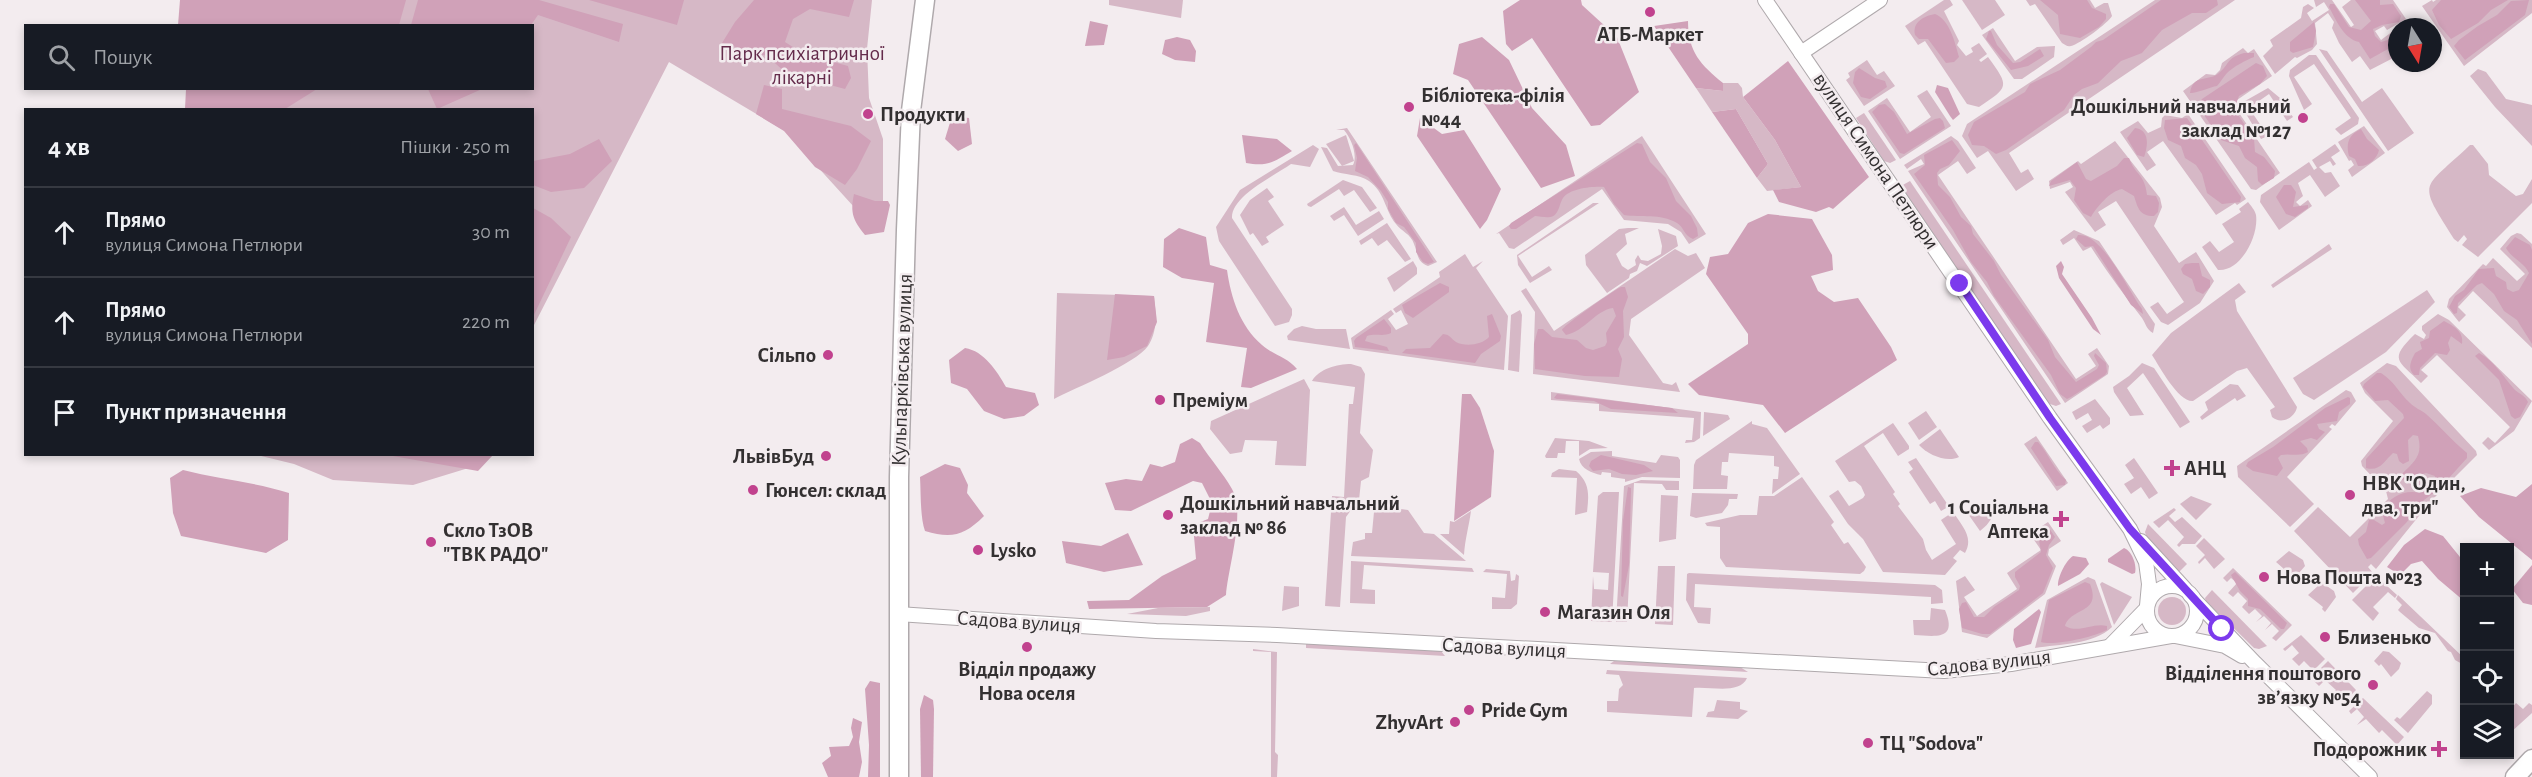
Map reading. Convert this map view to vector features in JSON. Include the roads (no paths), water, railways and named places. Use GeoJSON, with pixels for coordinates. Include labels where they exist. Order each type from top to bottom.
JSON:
{"type":"FeatureCollection","features":[{"type":"Feature","properties":{"kind":"main road","name":"Кульпарківська вулиця"},"geometry":{"type":"LineString","coordinates":[[899,777],[899,477],[911,111],[925,0]]}},
{"type":"Feature","properties":{"kind":"main road"},"geometry":{"type":"LineString","coordinates":[[2515,777],[2532,759]]}},
{"type":"Feature","properties":{"kind":"street","name":"вулиця Симона Петлюри"},"geometry":{"type":"LineString","coordinates":[[1765,0],[2050,418],[2130,529],[2255,663],[2370,777]]}},
{"type":"Feature","properties":{"kind":"street"},"geometry":{"type":"LineString","coordinates":[[1801,53],[1880,0]]}},
{"type":"Feature","properties":{"kind":"street","name":"вулиця Симона Петлюри"},"geometry":{"type":"LineString","coordinates":[[2130,529],[2146,562],[2149,584],[2147,607]]}},
{"type":"Feature","properties":{"kind":"street"},"geometry":{"type":"LineString","coordinates":[[2108,648],[2147,607],[2154,593],[2167,587],[2175,587],[2189,594],[2194,601],[2196,617],[2188,630],[2172,636],[2164,635],[2153,628],[2147,615],[2147,607]]}},
{"type":"Feature","properties":{"kind":"street","name":"Садова вулиця"},"geometry":{"type":"LineString","coordinates":[[898,614],[1156,631],[1277,635],[1944,672],[2108,648],[2172,636]]}},
{"type":"Feature","properties":{"kind":"street","name":"вулиця Симона Петлюри"},"geometry":{"type":"LineString","coordinates":[[2172,636],[2225,646],[2255,663]]}},
{"type":"Feature","properties":{"kind":"place","name":"АТБ-Маркет"},"geometry":{"type":"Point","coordinates":[1650,12]}},
{"type":"Feature","properties":{"kind":"place","name":"Бібліотека-філія №44"},"geometry":{"type":"Point","coordinates":[1409,107]}},
{"type":"Feature","properties":{"kind":"place","name":"Продукти"},"geometry":{"type":"Point","coordinates":[868,114]}},
{"type":"Feature","properties":{"kind":"place","name":"Дошкільний навчальний заклад №127"},"geometry":{"type":"Point","coordinates":[2303,118]}},
{"type":"Feature","properties":{"kind":"place","name":"Сільпо"},"geometry":{"type":"Point","coordinates":[828,355]}},
{"type":"Feature","properties":{"kind":"place","name":"Преміум"},"geometry":{"type":"Point","coordinates":[1160,400]}},
{"type":"Feature","properties":{"kind":"place","name":"ЛьвівБуд"},"geometry":{"type":"Point","coordinates":[826,456]}},
{"type":"Feature","properties":{"kind":"place","name":"АНЦ"},"geometry":{"type":"Point","coordinates":[2172,468]}},
{"type":"Feature","properties":{"kind":"place","name":"Гюнсел: склад"},"geometry":{"type":"Point","coordinates":[753,490]}},
{"type":"Feature","properties":{"kind":"place","name":"НВК \"Один, два, три\""},"geometry":{"type":"Point","coordinates":[2350,495]}},
{"type":"Feature","properties":{"kind":"place","name":"Дошкільний навчальний заклад № 86"},"geometry":{"type":"Point","coordinates":[1168,515]}},
{"type":"Feature","properties":{"kind":"place","name":"1 Соціальна Аптека"},"geometry":{"type":"Point","coordinates":[2061,519]}},
{"type":"Feature","properties":{"kind":"place","name":"Скло ТзОВ \"ТВК РАДО\""},"geometry":{"type":"Point","coordinates":[431,542]}},
{"type":"Feature","properties":{"kind":"place","name":"Lysko"},"geometry":{"type":"Point","coordinates":[978,550]}},
{"type":"Feature","properties":{"kind":"place","name":"Нова Пошта №23"},"geometry":{"type":"Point","coordinates":[2264,577]}},
{"type":"Feature","properties":{"kind":"place","name":"Магазин Оля"},"geometry":{"type":"Point","coordinates":[1545,612]}},
{"type":"Feature","properties":{"kind":"place","name":"Близенько"},"geometry":{"type":"Point","coordinates":[2325,637]}},
{"type":"Feature","properties":{"kind":"place","name":"Відділ продажу Нова оселя"},"geometry":{"type":"Point","coordinates":[1027,647]}},
{"type":"Feature","properties":{"kind":"place","name":"Відділення поштового зв’язку №54"},"geometry":{"type":"Point","coordinates":[2373,685]}},
{"type":"Feature","properties":{"kind":"place","name":"Pride Gym"},"geometry":{"type":"Point","coordinates":[1469,710]}},
{"type":"Feature","properties":{"kind":"place","name":"ZhyvArt"},"geometry":{"type":"Point","coordinates":[1455,722]}},
{"type":"Feature","properties":{"kind":"place","name":"ТЦ \"Sodova\""},"geometry":{"type":"Point","coordinates":[1868,743]}},
{"type":"Feature","properties":{"kind":"place","name":"Подорожник"},"geometry":{"type":"Point","coordinates":[2439,749]}},
{"type":"Feature","properties":{"kind":"park label","name":"Парк психіатричної лікарні"},"geometry":{"type":"Point","coordinates":[802,65]}}]}
